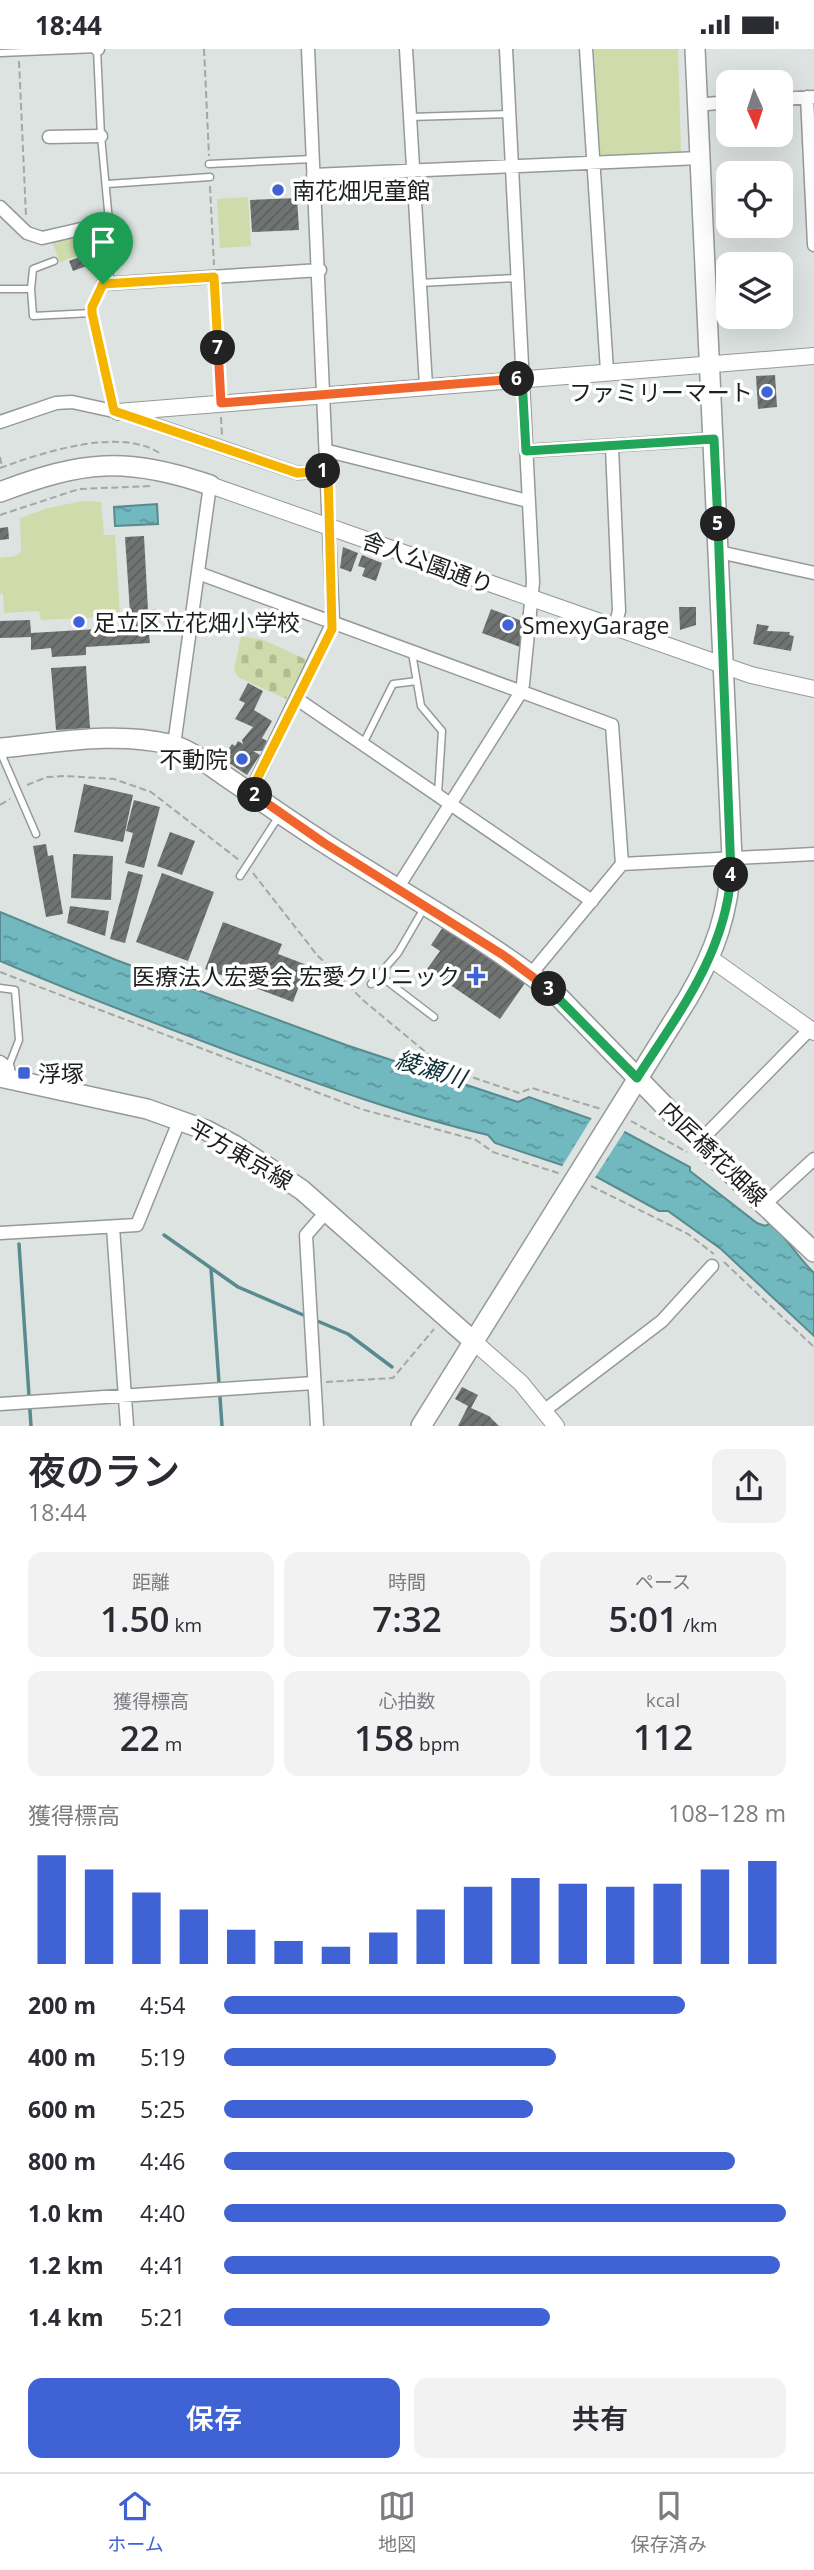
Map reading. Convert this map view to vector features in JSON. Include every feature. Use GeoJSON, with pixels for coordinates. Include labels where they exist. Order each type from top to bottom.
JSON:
{"type":"FeatureCollection","features":[{"type":"Feature","properties":{"kind":"main road"},"geometry":{"type":"LineString","coordinates":[[421,1426],[568,1175],[606,1115],[637,1078],[710,958],[724,918],[732,858],[695,49]]}},
{"type":"Feature","properties":{"kind":"main road","name":"舎人公園通り"},"geometry":{"type":"LineString","coordinates":[[0,492],[72,468],[120,464],[177,474],[209,485]]}},
{"type":"Feature","properties":{"kind":"main road","name":"内匠橋花畑線"},"geometry":{"type":"LineString","coordinates":[[0,750],[108,739],[174,745],[531,974],[557,995],[637,1078],[814,1252]]}},
{"type":"Feature","properties":{"kind":"main road","name":"平方東京線"},"geometry":{"type":"LineString","coordinates":[[4,1071],[180,1119],[234,1145],[275,1169],[472,1340]]}},
{"type":"Feature","properties":{"kind":"street"},"geometry":{"type":"LineString","coordinates":[[250,793],[333,622],[328,451],[308,49]]}},
{"type":"Feature","properties":{"kind":"street"},"geometry":{"type":"LineString","coordinates":[[406,49],[426,386]]}},
{"type":"Feature","properties":{"kind":"street"},"geometry":{"type":"LineString","coordinates":[[398,887],[521,692],[533,600],[506,49]]}},
{"type":"Feature","properties":{"kind":"street"},"geometry":{"type":"LineString","coordinates":[[586,49],[607,372]]}},
{"type":"Feature","properties":{"kind":"street"},"geometry":{"type":"LineString","coordinates":[[810,97],[814,245]]}},
{"type":"Feature","properties":{"kind":"street"},"geometry":{"type":"LineString","coordinates":[[697,105],[716,103]]}},
{"type":"Feature","properties":{"kind":"street"},"geometry":{"type":"LineString","coordinates":[[49,137],[101,136]]}},
{"type":"Feature","properties":{"kind":"street"},"geometry":{"type":"LineString","coordinates":[[313,176],[700,158]]}},
{"type":"Feature","properties":{"kind":"street"},"geometry":{"type":"LineString","coordinates":[[0,208],[27,233],[47,238],[81,229],[87,234],[105,281],[320,270]]}},
{"type":"Feature","properties":{"kind":"street"},"geometry":{"type":"LineString","coordinates":[[116,411],[814,356]]}},
{"type":"Feature","properties":{"kind":"street"},"geometry":{"type":"LineString","coordinates":[[0,422],[56,403],[72,402],[116,411],[297,473],[328,471]]}},
{"type":"Feature","properties":{"kind":"street"},"geometry":{"type":"LineString","coordinates":[[526,451],[714,439]]}},
{"type":"Feature","properties":{"kind":"street"},"geometry":{"type":"LineString","coordinates":[[612,447],[619,611],[615,626]]}},
{"type":"Feature","properties":{"kind":"street"},"geometry":{"type":"LineString","coordinates":[[328,451],[528,501]]}},
{"type":"Feature","properties":{"kind":"street"},"geometry":{"type":"LineString","coordinates":[[174,745],[209,485]]}},
{"type":"Feature","properties":{"kind":"street","name":"舎人公園通り"},"geometry":{"type":"LineString","coordinates":[[209,485],[723,666],[814,689]]}},
{"type":"Feature","properties":{"kind":"street"},"geometry":{"type":"LineString","coordinates":[[719,552],[814,573]]}},
{"type":"Feature","properties":{"kind":"street"},"geometry":{"type":"LineString","coordinates":[[198,573],[612,725],[622,864],[531,974]]}},
{"type":"Feature","properties":{"kind":"street"},"geometry":{"type":"LineString","coordinates":[[297,699],[592,901]]}},
{"type":"Feature","properties":{"kind":"street"},"geometry":{"type":"LineString","coordinates":[[622,864],[814,854]]}},
{"type":"Feature","properties":{"kind":"street"},"geometry":{"type":"LineString","coordinates":[[700,1141],[812,1031],[710,958]]}},
{"type":"Feature","properties":{"kind":"street"},"geometry":{"type":"LineString","coordinates":[[0,1233],[137,1225],[180,1119]]}},
{"type":"Feature","properties":{"kind":"street"},"geometry":{"type":"LineString","coordinates":[[766,1203],[814,1159]]}},
{"type":"Feature","properties":{"kind":"street"},"geometry":{"type":"LineString","coordinates":[[317,1426],[306,1235],[326,1212]]}},
{"type":"Feature","properties":{"kind":"street"},"geometry":{"type":"LineString","coordinates":[[113,1227],[127,1426]]}},
{"type":"Feature","properties":{"kind":"street"},"geometry":{"type":"LineString","coordinates":[[472,1340],[521,1383],[547,1419],[662,1321],[712,1266]]}},
{"type":"Feature","properties":{"kind":"street"},"geometry":{"type":"LineString","coordinates":[[0,1404],[314,1383]]}},
{"type":"Feature","properties":{"kind":"lane"},"geometry":{"type":"LineString","coordinates":[[0,53],[97,49],[101,136],[113,264],[92,307],[92,313],[116,411]]}},
{"type":"Feature","properties":{"kind":"lane"},"geometry":{"type":"LineString","coordinates":[[410,117],[510,114]]}},
{"type":"Feature","properties":{"kind":"lane"},"geometry":{"type":"LineString","coordinates":[[209,163],[312,159]]}},
{"type":"Feature","properties":{"kind":"lane"},"geometry":{"type":"LineString","coordinates":[[107,184],[210,177]]}},
{"type":"Feature","properties":{"kind":"lane"},"geometry":{"type":"LineString","coordinates":[[54,261],[33,269],[33,316],[92,313]]}},
{"type":"Feature","properties":{"kind":"lane"},"geometry":{"type":"LineString","coordinates":[[214,277],[216,318]]}},
{"type":"Feature","properties":{"kind":"lane"},"geometry":{"type":"LineString","coordinates":[[420,283],[517,278]]}},
{"type":"Feature","properties":{"kind":"lane"},"geometry":{"type":"LineString","coordinates":[[0,289],[32,289]]}},
{"type":"Feature","properties":{"kind":"lane"},"geometry":{"type":"LineString","coordinates":[[412,652],[421,706],[442,731],[438,795]]}},
{"type":"Feature","properties":{"kind":"lane"},"geometry":{"type":"LineString","coordinates":[[363,744],[393,684],[416,681]]}},
{"type":"Feature","properties":{"kind":"lane"},"geometry":{"type":"LineString","coordinates":[[0,750],[36,834]]}},
{"type":"Feature","properties":{"kind":"lane"},"geometry":{"type":"LineString","coordinates":[[240,876],[281,813]]}},
{"type":"Feature","properties":{"kind":"lane"},"geometry":{"type":"LineString","coordinates":[[370,984],[398,953],[426,905]]}},
{"type":"Feature","properties":{"kind":"lane"},"geometry":{"type":"LineString","coordinates":[[379,975],[434,1017]]}},
{"type":"Feature","properties":{"kind":"lane"},"geometry":{"type":"LineString","coordinates":[[0,988],[15,990],[19,1040],[4,1071]]}},
{"type":"Feature","properties":{"kind":"path"},"geometry":{"type":"LineString","coordinates":[[19,53],[27,233]]}},
{"type":"Feature","properties":{"kind":"path"},"geometry":{"type":"LineString","coordinates":[[216,318],[223,447]]}},
{"type":"Feature","properties":{"kind":"path"},"geometry":{"type":"LineString","coordinates":[[0,457],[1,468],[61,449],[109,443],[146,445],[166,459]]}},
{"type":"Feature","properties":{"kind":"path"},"geometry":{"type":"LineString","coordinates":[[0,515],[79,489],[160,486]]}},
{"type":"Feature","properties":{"kind":"path"},"geometry":{"type":"LineString","coordinates":[[0,805],[18,791],[47,777],[114,779],[151,792],[245,866],[317,955],[364,1001],[445,1069],[519,1093],[532,1088],[606,1115]]}},
{"type":"Feature","properties":{"kind":"path"},"geometry":{"type":"LineString","coordinates":[[0,972],[362,1109],[476,1140],[493,1152],[568,1175]]}},
{"type":"Feature","properties":{"kind":"path"},"geometry":{"type":"LineString","coordinates":[[314,1383],[393,1378],[445,1317]]}},
{"type":"Feature","properties":{"kind":"green space"},"geometry":{"type":"Polygon","coordinates":[[[594,49],[678,49],[681,153],[605,157],[600,153],[594,49]]]}},
{"type":"Feature","properties":{"kind":"green space"},"geometry":{"type":"Polygon","coordinates":[[[248,197],[251,246],[220,248],[217,199],[248,197]]]}},
{"type":"Feature","properties":{"kind":"green space"},"geometry":{"type":"Polygon","coordinates":[[[80,234],[87,252],[60,262],[52,242],[80,234]]]}},
{"type":"Feature","properties":{"kind":"green space"},"geometry":{"type":"Polygon","coordinates":[[[83,501],[101,502],[104,535],[115,535],[120,616],[41,620],[39,611],[4,613],[3,594],[0,594],[0,558],[16,556],[21,552],[20,518],[48,508],[83,501]]]}},
{"type":"Feature","properties":{"kind":"green space"},"geometry":{"type":"Polygon","coordinates":[[[241,636],[264,640],[307,660],[286,699],[238,677],[234,670],[241,636]]]}},
{"type":"Feature","properties":{"kind":"water"},"geometry":{"type":"Polygon","coordinates":[[[157,504],[158,524],[115,526],[114,507],[157,504]]]}},
{"type":"Feature","properties":{"kind":"water"},"geometry":{"type":"Polygon","coordinates":[[[0,912],[116,960],[346,1045],[518,1102],[529,1097],[619,1129],[690,1167],[690,1171],[757,1223],[765,1226],[771,1223],[777,1229],[814,1273],[814,1336],[721,1249],[668,1211],[659,1211],[595,1176],[495,1143],[488,1135],[393,1109],[270,1066],[0,961],[0,912]]]}},
{"type":"Feature","properties":{"kind":"pier"},"geometry":{"type":"Polygon","coordinates":[[[593,1116],[626,1129],[594,1179],[561,1168],[593,1116]]]}},
{"type":"Feature","properties":{"kind":"building"},"geometry":{"type":"Polygon","coordinates":[[[297,198],[299,230],[252,232],[250,200],[297,198]]]}},
{"type":"Feature","properties":{"kind":"building"},"geometry":{"type":"Polygon","coordinates":[[[88,254],[92,264],[73,271],[69,261],[88,254]]]}},
{"type":"Feature","properties":{"kind":"building"},"geometry":{"type":"Polygon","coordinates":[[[775,375],[777,407],[758,409],[756,376],[775,375]]]}},
{"type":"Feature","properties":{"kind":"building"},"geometry":{"type":"Polygon","coordinates":[[[8,527],[9,539],[0,540],[0,528],[8,527]]]}},
{"type":"Feature","properties":{"kind":"building"},"geometry":{"type":"Polygon","coordinates":[[[144,536],[148,610],[156,609],[157,625],[148,626],[150,643],[86,647],[86,655],[52,657],[51,648],[31,650],[31,637],[0,638],[0,621],[30,620],[31,633],[131,627],[125,537],[144,536]]]}},
{"type":"Feature","properties":{"kind":"building"},"geometry":{"type":"Polygon","coordinates":[[[343,547],[358,553],[351,572],[340,568],[343,547]]]}},
{"type":"Feature","properties":{"kind":"building"},"geometry":{"type":"Polygon","coordinates":[[[362,555],[382,563],[376,581],[362,576],[365,568],[358,566],[362,555]]]}},
{"type":"Feature","properties":{"kind":"building"},"geometry":{"type":"Polygon","coordinates":[[[679,607],[696,607],[696,625],[680,630],[679,607]]]}},
{"type":"Feature","properties":{"kind":"building"},"geometry":{"type":"Polygon","coordinates":[[[491,609],[522,621],[520,647],[482,633],[491,609]]]}},
{"type":"Feature","properties":{"kind":"building"},"geometry":{"type":"Polygon","coordinates":[[[757,624],[769,626],[767,631],[790,632],[789,635],[794,636],[791,651],[753,644],[757,624]]]}},
{"type":"Feature","properties":{"kind":"building"},"geometry":{"type":"Polygon","coordinates":[[[86,666],[90,728],[56,730],[51,668],[86,666]]]}},
{"type":"Feature","properties":{"kind":"building"},"geometry":{"type":"Polygon","coordinates":[[[248,683],[263,691],[254,710],[272,721],[262,738],[267,741],[262,751],[253,751],[260,755],[247,775],[226,761],[229,756],[225,754],[232,744],[235,746],[238,741],[243,744],[242,740],[253,727],[235,719],[245,703],[239,700],[248,683]]]}},
{"type":"Feature","properties":{"kind":"building"},"geometry":{"type":"Polygon","coordinates":[[[84,784],[133,795],[123,842],[74,832],[84,784]]]}},
{"type":"Feature","properties":{"kind":"building"},"geometry":{"type":"Polygon","coordinates":[[[134,800],[160,807],[144,868],[125,863],[133,833],[126,831],[134,800]]]}},
{"type":"Feature","properties":{"kind":"building"},"geometry":{"type":"Polygon","coordinates":[[[170,832],[195,841],[182,875],[157,866],[170,832]]]}},
{"type":"Feature","properties":{"kind":"building"},"geometry":{"type":"Polygon","coordinates":[[[46,844],[48,856],[53,855],[63,914],[46,917],[33,846],[46,844]]]}},
{"type":"Feature","properties":{"kind":"building"},"geometry":{"type":"Polygon","coordinates":[[[73,854],[113,856],[111,900],[71,898],[73,854]]]}},
{"type":"Feature","properties":{"kind":"building"},"geometry":{"type":"Polygon","coordinates":[[[128,871],[143,875],[125,943],[110,939],[128,871]]]}},
{"type":"Feature","properties":{"kind":"building"},"geometry":{"type":"Polygon","coordinates":[[[162,873],[214,892],[188,961],[136,942],[162,873]]]}},
{"type":"Feature","properties":{"kind":"building"},"geometry":{"type":"Polygon","coordinates":[[[70,906],[109,911],[105,936],[67,923],[70,906]]]}},
{"type":"Feature","properties":{"kind":"building"},"geometry":{"type":"Polygon","coordinates":[[[223,922],[282,944],[278,954],[307,965],[293,1002],[205,969],[223,922]]]}},
{"type":"Feature","properties":{"kind":"building","name":"医療法人宏愛会 宏愛クリニック"},"geometry":{"type":"Polygon","coordinates":[[[443,927],[525,983],[500,1019],[427,969],[440,951],[431,945],[443,927]]]}},
{"type":"Feature","properties":{"kind":"building"},"geometry":{"type":"Polygon","coordinates":[[[462,1387],[478,1395],[471,1408],[489,1416],[499,1426],[458,1426],[468,1406],[455,1399],[462,1387]]]}},
{"type":"Feature","properties":{"kind":"waterway"},"geometry":{"type":"LineString","coordinates":[[164,1235],[238,1287],[308,1317]]}},
{"type":"Feature","properties":{"kind":"waterway"},"geometry":{"type":"LineString","coordinates":[[19,1244],[31,1426]]}},
{"type":"Feature","properties":{"kind":"waterway"},"geometry":{"type":"LineString","coordinates":[[211,1268],[222,1426]]}},
{"type":"Feature","properties":{"kind":"waterway"},"geometry":{"type":"LineString","coordinates":[[315,1320],[348,1334],[392,1367]]}},
{"type":"Feature","properties":{"kind":"place","name":"南花畑児童館"},"geometry":{"type":"Point","coordinates":[278,190]}},
{"type":"Feature","properties":{"kind":"place","name":"ファミリーマート"},"geometry":{"type":"Point","coordinates":[767,392]}},
{"type":"Feature","properties":{"kind":"place","name":"足立区立花畑小学校"},"geometry":{"type":"Point","coordinates":[79,622]}},
{"type":"Feature","properties":{"kind":"place","name":"SmexyGarage"},"geometry":{"type":"Point","coordinates":[508,625]}},
{"type":"Feature","properties":{"kind":"place","name":"不動院"},"geometry":{"type":"Point","coordinates":[242,759]}},
{"type":"Feature","properties":{"kind":"place","name":"医療法人宏愛会 宏愛クリニック"},"geometry":{"type":"Point","coordinates":[476,976]}},
{"type":"Feature","properties":{"kind":"place","name":"浮塚"},"geometry":{"type":"Point","coordinates":[24,1073]}},
{"type":"Feature","properties":{"kind":"route"},"geometry":{"type":"LineString","coordinates":[[214,277],[221,403],[522,378],[526,451],[714,439],[732,858],[730,885],[723,926],[710,958],[637,1078],[557,995],[531,974],[250,793],[332,629],[328,471],[297,473],[114,411],[92,313],[92,307],[103,284],[214,277]]}},
{"type":"Feature","properties":{"kind":"water label","name":"綾瀬川"},"geometry":{"type":"Point","coordinates":[431,1068]}}]}
